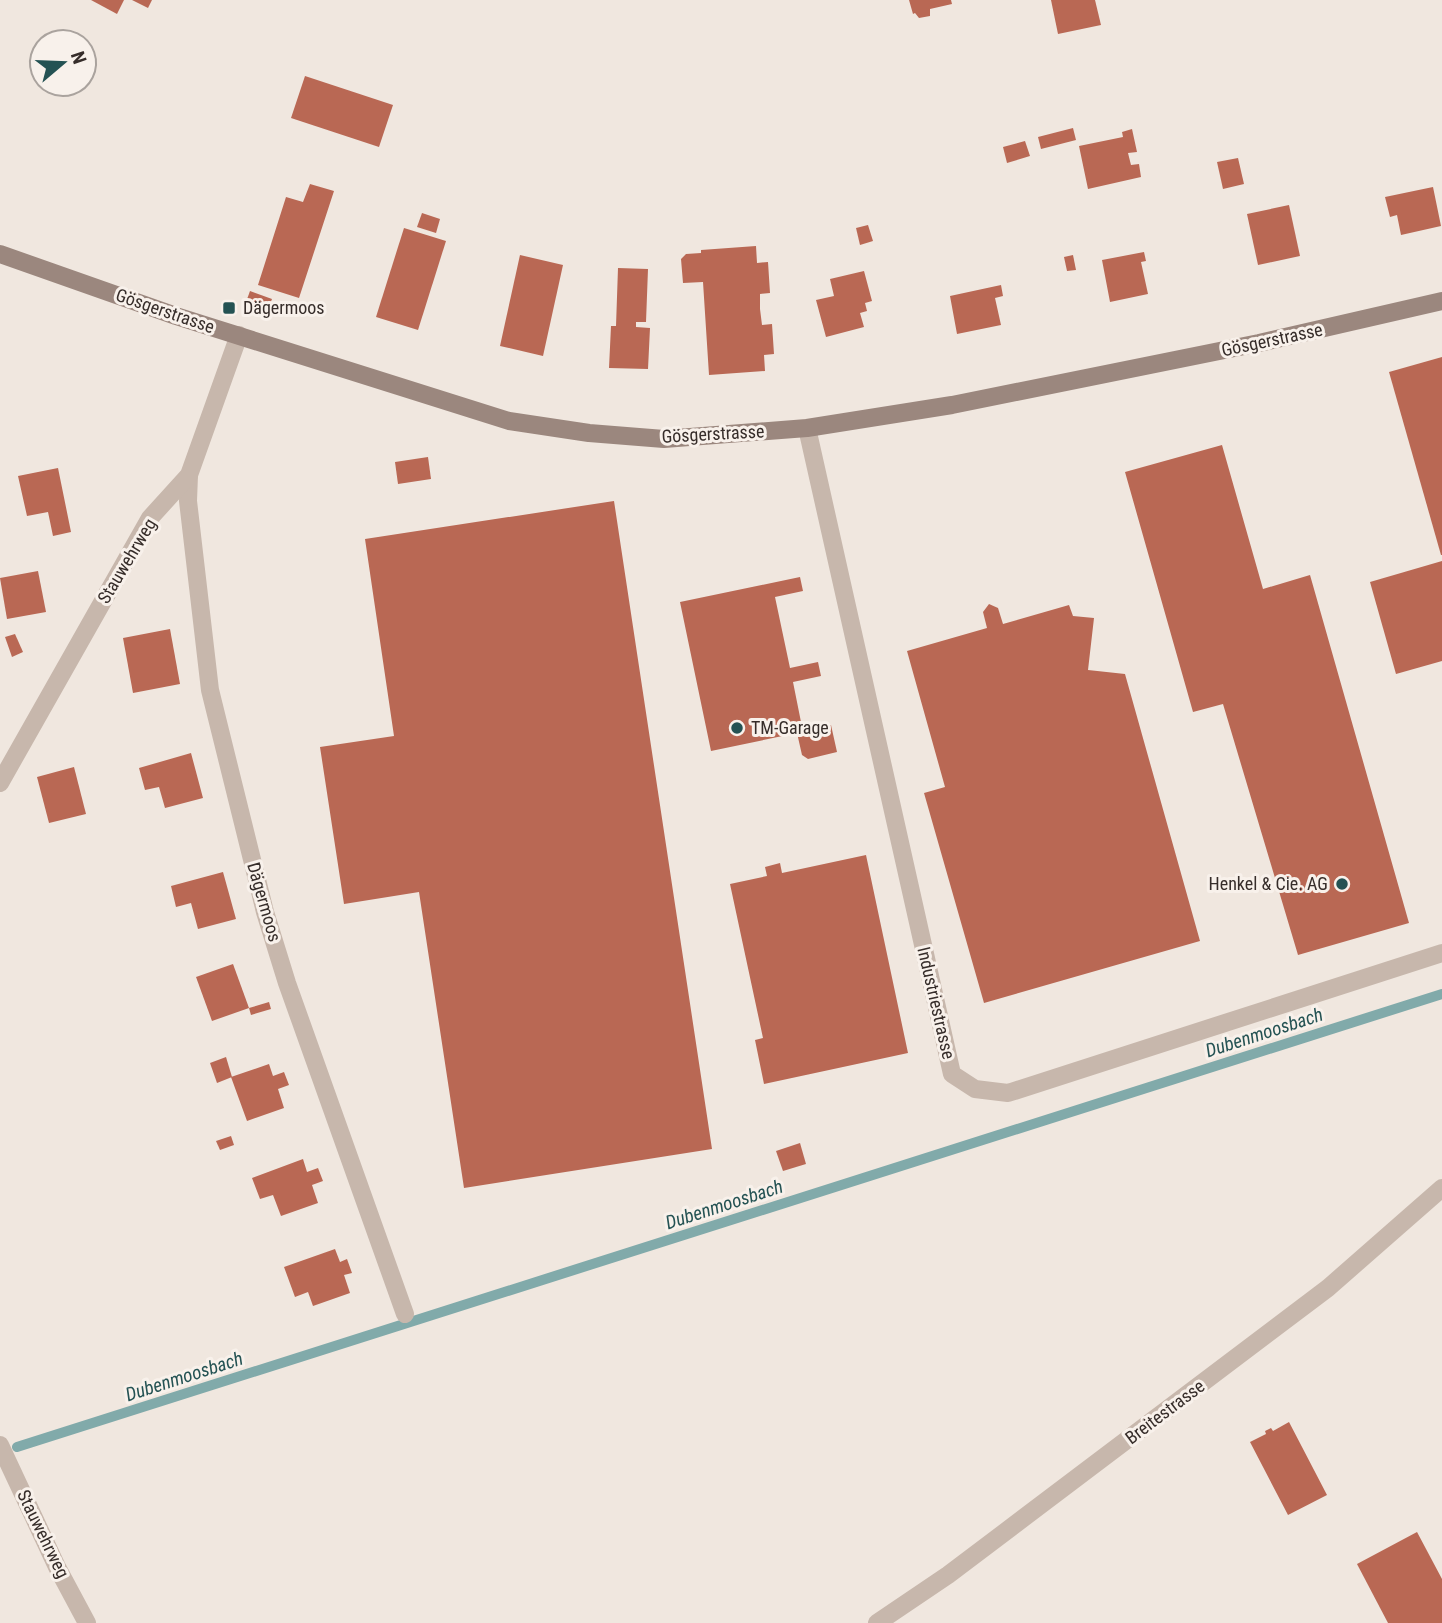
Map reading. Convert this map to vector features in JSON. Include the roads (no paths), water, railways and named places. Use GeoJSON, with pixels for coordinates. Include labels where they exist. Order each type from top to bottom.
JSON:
{"type":"FeatureCollection","features":[{"type":"Feature","properties":{"kind":"main road","name":"Gösgerstrasse"},"geometry":{"type":"LineString","coordinates":[[0,254],[239,335],[509,421],[589,433],[664,439],[807,428],[952,405],[1245,346],[1442,301]]}},
{"type":"Feature","properties":{"kind":"street","name":"Stauwehrweg"},"geometry":{"type":"LineString","coordinates":[[0,783],[150,518],[189,475],[239,335]]}},
{"type":"Feature","properties":{"kind":"street","name":"Industriestrasse"},"geometry":{"type":"LineString","coordinates":[[807,428],[952,1074],[975,1089],[1009,1093],[1442,953]]}},
{"type":"Feature","properties":{"kind":"street","name":"Dägermoos"},"geometry":{"type":"LineString","coordinates":[[189,475],[188,501],[210,690],[231,781],[265,912],[287,983],[405,1314]]}},
{"type":"Feature","properties":{"kind":"street","name":"Breitestrasse"},"geometry":{"type":"LineString","coordinates":[[877,1623],[948,1575],[1328,1288],[1442,1188]]}},
{"type":"Feature","properties":{"kind":"street","name":"Stauwehrweg"},"geometry":{"type":"LineString","coordinates":[[0,1445],[57,1567],[87,1623]]}},
{"type":"Feature","properties":{"kind":"waterway","name":"Dubenmoosbach"},"geometry":{"type":"LineString","coordinates":[[17,1447],[1442,994]]}},
{"type":"Feature","properties":{"kind":"place","name":"Dägermoos"},"geometry":{"type":"Point","coordinates":[229,308]}},
{"type":"Feature","properties":{"kind":"place","name":"TM-Garage"},"geometry":{"type":"Point","coordinates":[737,728]}},
{"type":"Feature","properties":{"kind":"place","name":"Henkel & Cie. AG"},"geometry":{"type":"Point","coordinates":[1342,884]}}]}
